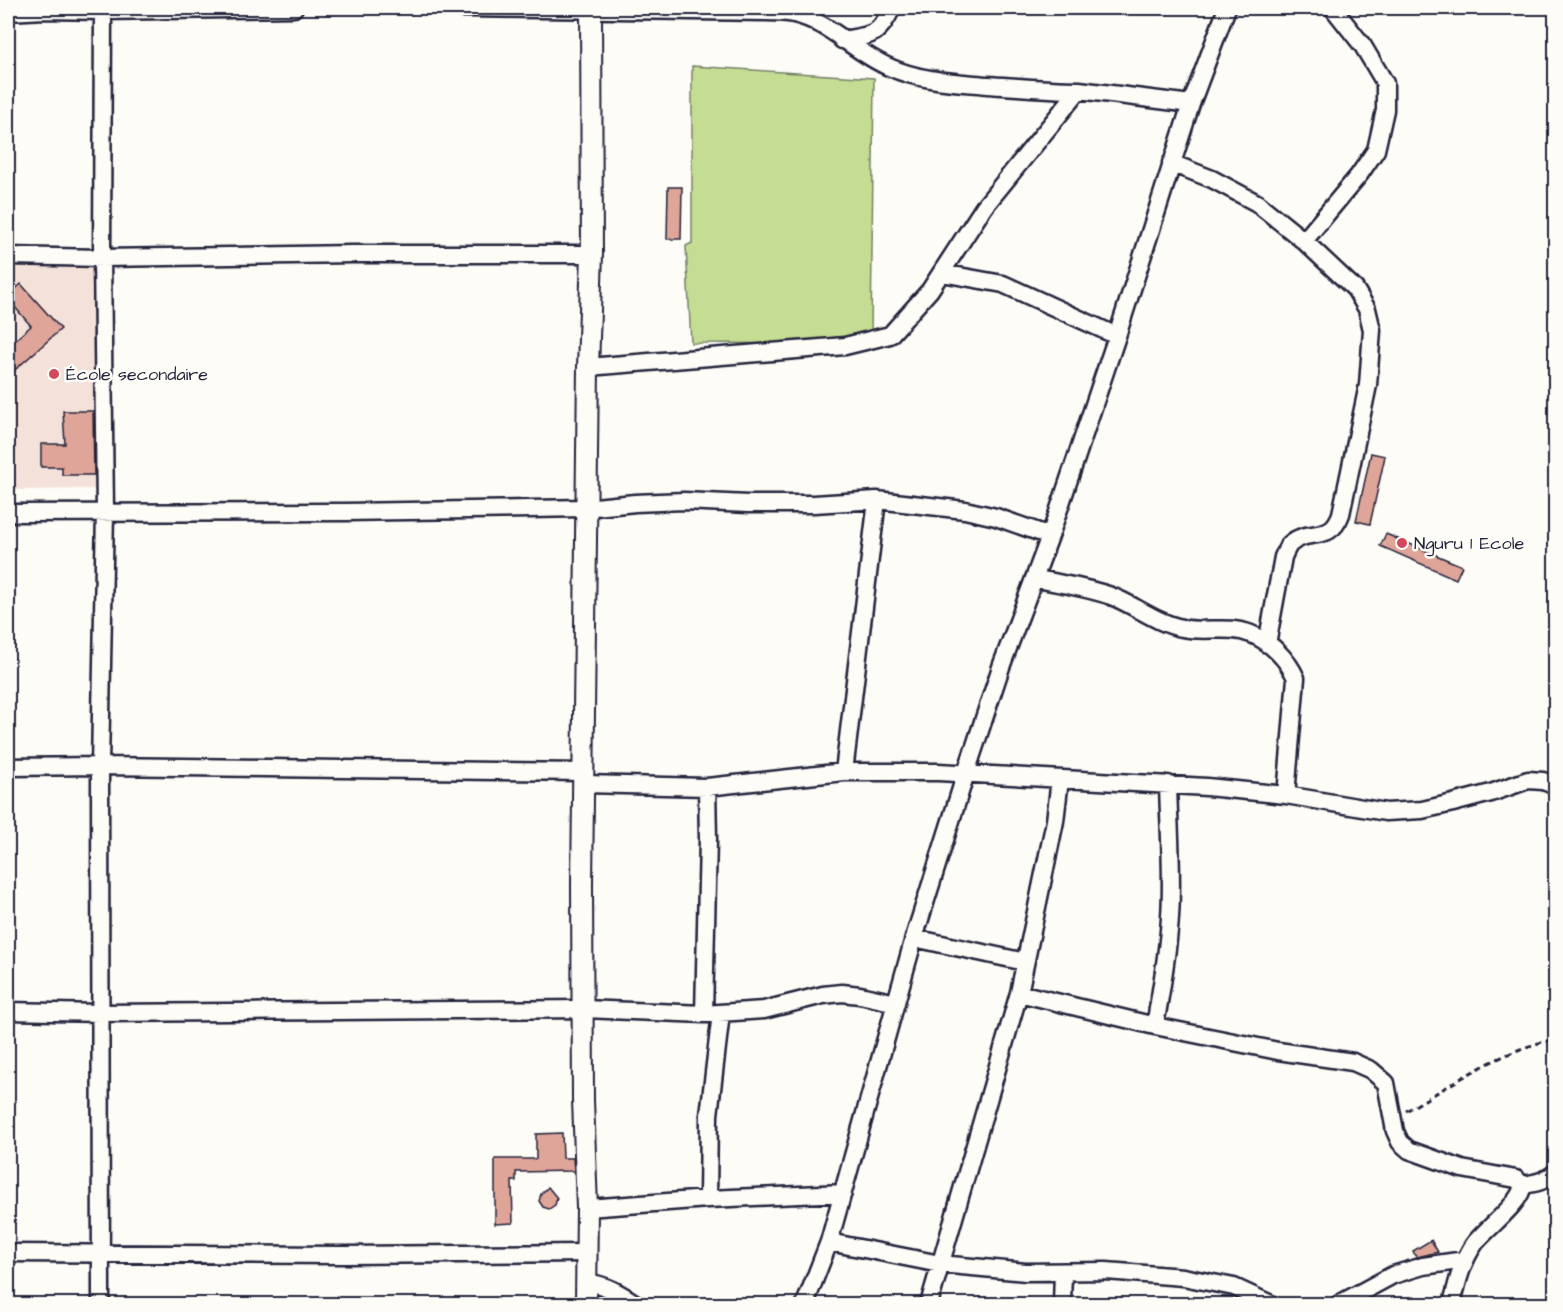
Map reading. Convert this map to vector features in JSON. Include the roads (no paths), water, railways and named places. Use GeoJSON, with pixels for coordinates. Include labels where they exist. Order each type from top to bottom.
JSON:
{"type":"FeatureCollection","features":[{"type":"Feature","properties":{"kind":"main road"},"geometry":{"type":"LineString","coordinates":[[586,1305],[587,1209],[583,1100],[582,885],[585,508],[592,254],[591,8]]}},
{"type":"Feature","properties":{"kind":"street"},"geometry":{"type":"LineString","coordinates":[[8,12],[294,8]]}},
{"type":"Feature","properties":{"kind":"street"},"geometry":{"type":"LineString","coordinates":[[463,8],[707,10],[794,14],[822,24],[842,40],[890,68],[939,81],[1079,90],[1191,104]]}},
{"type":"Feature","properties":{"kind":"street"},"geometry":{"type":"LineString","coordinates":[[842,40],[873,34],[884,25],[892,8]]}},
{"type":"Feature","properties":{"kind":"street"},"geometry":{"type":"LineString","coordinates":[[805,1305],[829,1242],[914,938],[966,773],[1001,667],[1050,537],[1117,336],[1171,163],[1227,8]]}},
{"type":"Feature","properties":{"kind":"street"},"geometry":{"type":"LineString","coordinates":[[1304,241],[1359,176],[1376,150],[1385,110],[1385,83],[1363,46],[1333,8]]}},
{"type":"Feature","properties":{"kind":"street"},"geometry":{"type":"LineString","coordinates":[[101,1305],[100,766],[105,512],[102,258],[103,9]]}},
{"type":"Feature","properties":{"kind":"street"},"geometry":{"type":"LineString","coordinates":[[588,367],[845,346],[890,335],[930,290],[984,207],[1079,90]]}},
{"type":"Feature","properties":{"kind":"street"},"geometry":{"type":"LineString","coordinates":[[1171,163],[1212,179],[1257,203],[1304,241],[1354,289],[1367,309],[1372,330],[1369,374],[1341,514],[1336,526],[1326,532],[1307,535],[1290,544],[1283,557],[1268,644]]}},
{"type":"Feature","properties":{"kind":"street"},"geometry":{"type":"LineString","coordinates":[[8,256],[102,258],[352,254],[592,254]]}},
{"type":"Feature","properties":{"kind":"street"},"geometry":{"type":"LineString","coordinates":[[942,273],[1003,284],[1117,336]]}},
{"type":"Feature","properties":{"kind":"street"},"geometry":{"type":"LineString","coordinates":[[8,513],[585,508],[684,501],[748,504],[877,500],[965,510],[996,517],[1050,537]]}},
{"type":"Feature","properties":{"kind":"street"},"geometry":{"type":"LineString","coordinates":[[844,772],[877,500]]}},
{"type":"Feature","properties":{"kind":"street"},"geometry":{"type":"LineString","coordinates":[[1034,578],[1110,596],[1160,621],[1184,629],[1242,631],[1253,634],[1268,644],[1290,664],[1296,678],[1286,795]]}},
{"type":"Feature","properties":{"kind":"street"},"geometry":{"type":"LineString","coordinates":[[8,767],[100,766],[584,778],[707,787],[844,772],[966,773],[1168,784],[1286,795],[1386,812],[1422,810],[1454,803],[1528,780],[1543,781],[1556,786]]}},
{"type":"Feature","properties":{"kind":"street"},"geometry":{"type":"LineString","coordinates":[[929,1305],[1019,993],[1055,821],[1060,779]]}},
{"type":"Feature","properties":{"kind":"street"},"geometry":{"type":"LineString","coordinates":[[1155,1026],[1170,918],[1168,784]]}},
{"type":"Feature","properties":{"kind":"street"},"geometry":{"type":"LineString","coordinates":[[704,1014],[707,787]]}},
{"type":"Feature","properties":{"kind":"street"},"geometry":{"type":"LineString","coordinates":[[914,938],[1025,962]]}},
{"type":"Feature","properties":{"kind":"street"},"geometry":{"type":"LineString","coordinates":[[8,1011],[100,1013],[584,1009],[704,1014],[764,1010],[824,995],[842,993],[896,1003]]}},
{"type":"Feature","properties":{"kind":"street"},"geometry":{"type":"LineString","coordinates":[[1019,993],[1155,1026],[1278,1051],[1353,1062],[1371,1070],[1386,1083],[1391,1119],[1400,1142],[1409,1150],[1462,1170],[1516,1179],[1523,1185]]}},
{"type":"Feature","properties":{"kind":"street"},"geometry":{"type":"LineString","coordinates":[[708,1199],[709,1115],[721,1013]]}},
{"type":"Feature","properties":{"kind":"street"},"geometry":{"type":"LineString","coordinates":[[1523,1185],[1540,1182],[1556,1172]]}},
{"type":"Feature","properties":{"kind":"street"},"geometry":{"type":"LineString","coordinates":[[1452,1305],[1465,1260],[1474,1244],[1516,1201],[1522,1192],[1523,1185]]}},
{"type":"Feature","properties":{"kind":"street"},"geometry":{"type":"LineString","coordinates":[[587,1209],[708,1199],[843,1193]]}},
{"type":"Feature","properties":{"kind":"street"},"geometry":{"type":"LineString","coordinates":[[829,1242],[940,1264],[1026,1272],[1106,1271],[1183,1277],[1234,1287],[1271,1305]]}},
{"type":"Feature","properties":{"kind":"street"},"geometry":{"type":"LineString","coordinates":[[8,1254],[586,1253]]}},
{"type":"Feature","properties":{"kind":"street"},"geometry":{"type":"LineString","coordinates":[[1339,1305],[1393,1275],[1423,1266],[1465,1260]]}},
{"type":"Feature","properties":{"kind":"street"},"geometry":{"type":"LineString","coordinates":[[1062,1305],[1063,1272]]}},
{"type":"Feature","properties":{"kind":"street"},"geometry":{"type":"LineString","coordinates":[[587,1282],[601,1284],[636,1305]]}},
{"type":"Feature","properties":{"kind":"place","name":"École secondaire"},"geometry":{"type":"Point","coordinates":[54,374]}},
{"type":"Feature","properties":{"kind":"place","name":"Nguru 1 Ecole"},"geometry":{"type":"Point","coordinates":[1402,543]}}]}
